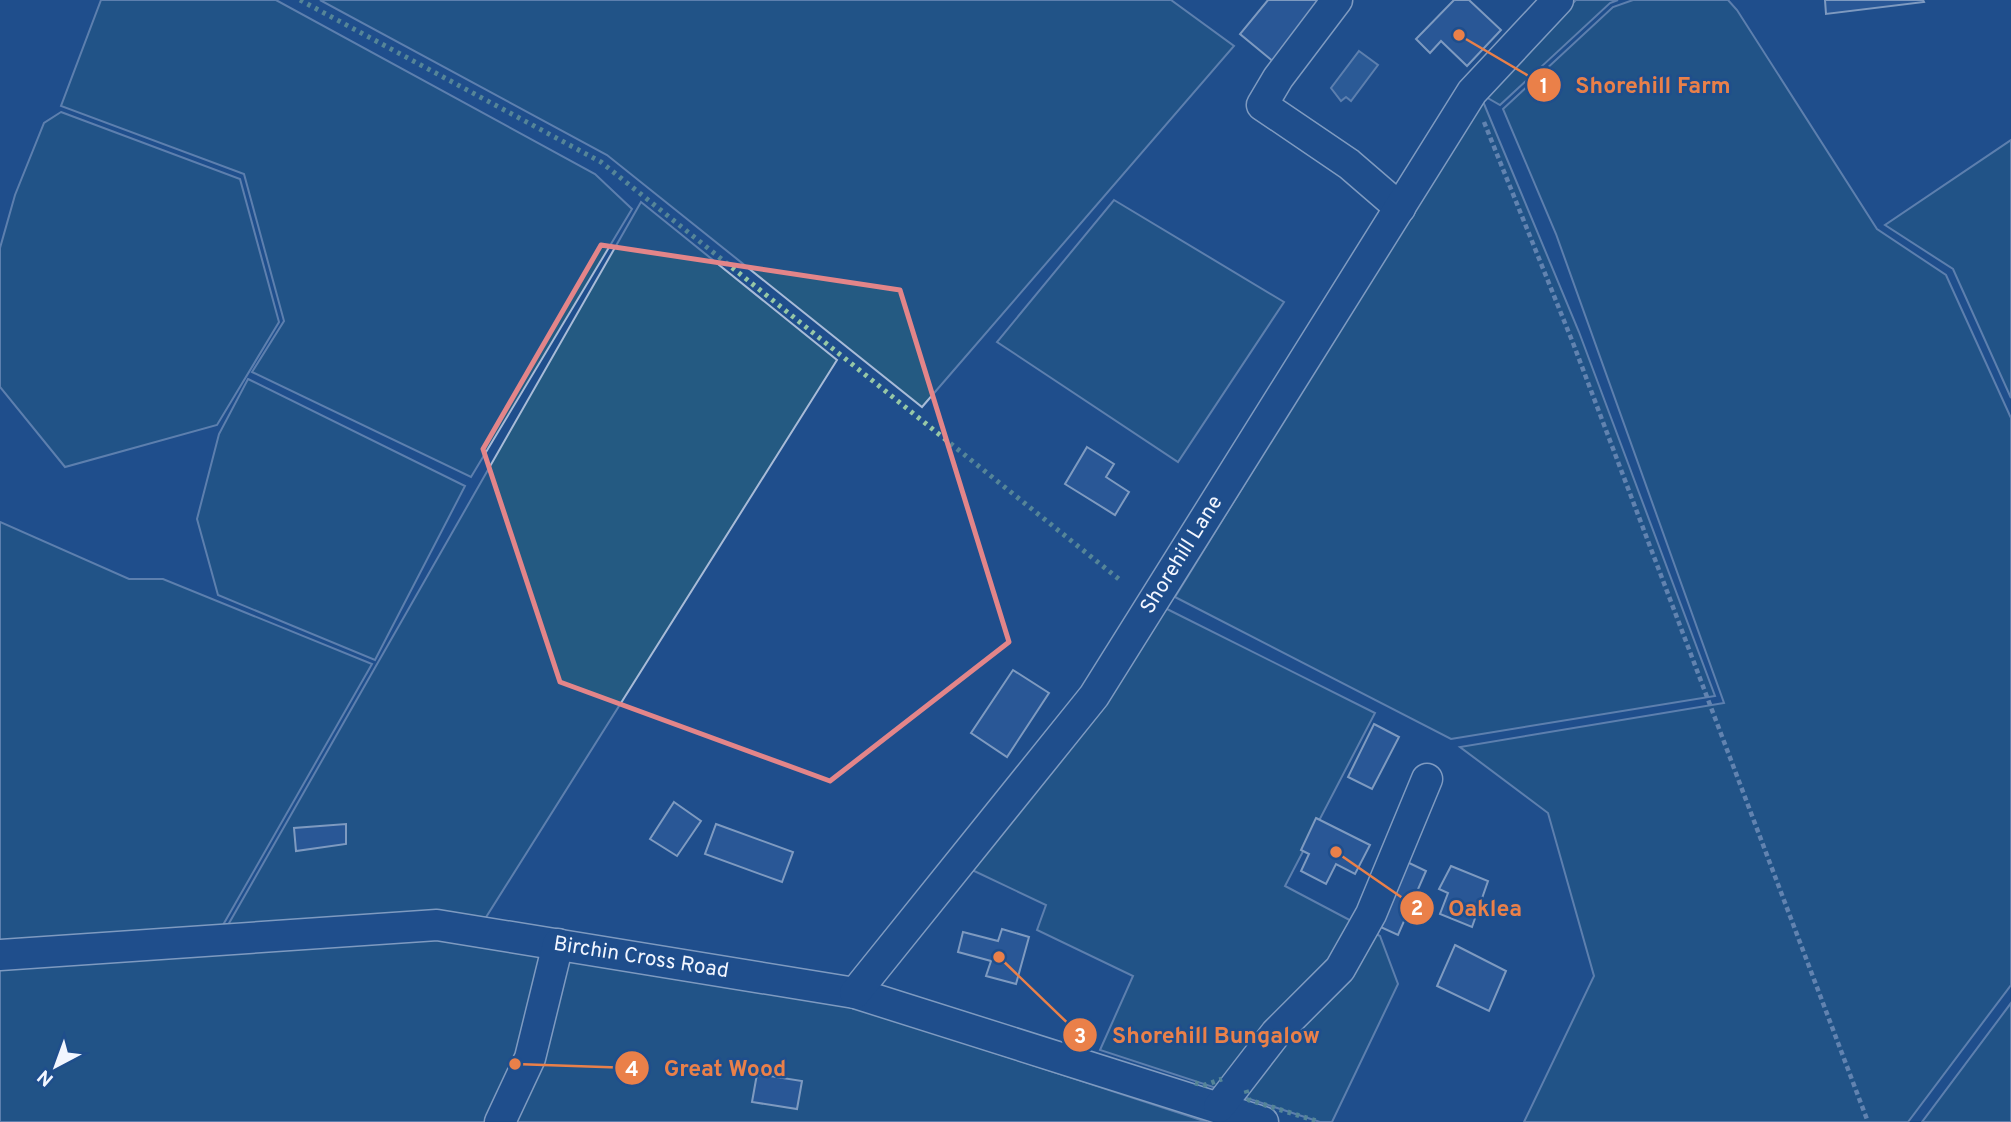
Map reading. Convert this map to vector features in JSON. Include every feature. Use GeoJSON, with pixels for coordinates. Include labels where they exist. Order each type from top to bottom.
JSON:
{"type":"FeatureCollection","features":[{"type":"Feature","properties":{"kind":"street"},"geometry":{"type":"LineString","coordinates":[[1337,0],[1278,78],[1262,105],[1349,164],[1400,208]]}},
{"type":"Feature","properties":{"kind":"street","name":"Shorehill Lane"},"geometry":{"type":"LineString","coordinates":[[855,993],[1094,696],[1472,92],[1558,0]]}},
{"type":"Feature","properties":{"kind":"street"},"geometry":{"type":"LineString","coordinates":[[1219,1107],[1276,1033],[1340,968],[1371,914],[1427,779]]}},
{"type":"Feature","properties":{"kind":"street","name":"Birchin Cross Road"},"geometry":{"type":"LineString","coordinates":[[0,955],[437,925],[855,993],[1263,1122]]}},
{"type":"Feature","properties":{"kind":"street"},"geometry":{"type":"LineString","coordinates":[[500,1122],[530,1058],[558,944]]}},
{"type":"Feature","properties":{"kind":"path"},"geometry":{"type":"LineString","coordinates":[[1472,92],[1578,356],[1868,1122]]}},
{"type":"Feature","properties":{"kind":"highlighted area"},"geometry":{"type":"Polygon","coordinates":[[[601,245],[900,290],[1009,642],[830,781],[560,682],[483,449],[601,245]]]}},
{"type":"Feature","properties":{"kind":"shaded area"},"geometry":{"type":"Polygon","coordinates":[[[101,0],[276,0],[595,174],[632,209],[471,477],[252,372],[284,321],[244,174],[61,106],[101,0]]]}},
{"type":"Feature","properties":{"kind":"shaded area"},"geometry":{"type":"Polygon","coordinates":[[[320,0],[1171,0],[1234,46],[922,407],[607,155],[320,0]]]}},
{"type":"Feature","properties":{"kind":"shaded area"},"geometry":{"type":"Polygon","coordinates":[[[1576,0],[1618,0],[1610,3],[1500,105],[1479,93],[1576,0]]]}},
{"type":"Feature","properties":{"kind":"shaded area"},"geometry":{"type":"Polygon","coordinates":[[[1633,0],[1728,0],[1877,229],[1946,275],[2011,418],[2011,985],[1908,1122],[1524,1122],[1594,976],[1548,813],[1460,747],[1724,703],[1556,234],[1503,109],[1613,7],[1633,0]]]}},
{"type":"Feature","properties":{"kind":"shaded area"},"geometry":{"type":"Polygon","coordinates":[[[1359,51],[1378,65],[1351,101],[1346,97],[1341,101],[1331,88],[1359,51]]]}},
{"type":"Feature","properties":{"kind":"shaded area"},"geometry":{"type":"Polygon","coordinates":[[[1482,99],[1579,332],[1715,696],[1451,739],[1175,597],[1482,99]]]}},
{"type":"Feature","properties":{"kind":"shaded area"},"geometry":{"type":"Polygon","coordinates":[[[61,112],[240,179],[279,322],[217,425],[65,467],[0,387],[0,248],[15,195],[44,123],[61,112]]]}},
{"type":"Feature","properties":{"kind":"shaded area"},"geometry":{"type":"Polygon","coordinates":[[[2011,140],[2011,398],[1953,269],[1885,225],[2011,140]]]}},
{"type":"Feature","properties":{"kind":"shaded area"},"geometry":{"type":"Polygon","coordinates":[[[1114,200],[1284,302],[1178,462],[997,342],[1114,200]]]}},
{"type":"Feature","properties":{"kind":"shaded area"},"geometry":{"type":"Polygon","coordinates":[[[641,202],[837,360],[483,922],[224,932],[641,202]]]}},
{"type":"Feature","properties":{"kind":"shaded area"},"geometry":{"type":"Polygon","coordinates":[[[248,379],[465,486],[375,660],[218,595],[197,519],[219,434],[248,379]]]}},
{"type":"Feature","properties":{"kind":"shaded area"},"geometry":{"type":"Polygon","coordinates":[[[0,522],[129,579],[163,579],[372,664],[219,932],[0,946],[0,522]]]}},
{"type":"Feature","properties":{"kind":"shaded area"},"geometry":{"type":"Polygon","coordinates":[[[1163,607],[1375,713],[1285,886],[1380,936],[1398,984],[1332,1122],[1320,1122],[1100,1050],[1133,976],[1037,930],[1046,905],[970,869],[1163,607]]]}},
{"type":"Feature","properties":{"kind":"shaded area"},"geometry":{"type":"Polygon","coordinates":[[[435,932],[854,1007],[1207,1122],[0,1122],[0,964],[435,932]]]}},
{"type":"Feature","properties":{"kind":"shaded area"},"geometry":{"type":"Polygon","coordinates":[[[2011,1003],[2011,1122],[1922,1122],[2011,1003]]]}},
{"type":"Feature","properties":{"kind":"building"},"geometry":{"type":"Polygon","coordinates":[[[1268,0],[1325,0],[1281,68],[1240,34],[1268,0]]]}},
{"type":"Feature","properties":{"kind":"building"},"geometry":{"type":"Polygon","coordinates":[[[1454,0],[1469,0],[1501,30],[1467,66],[1441,41],[1430,53],[1416,39],[1454,0]]]}},
{"type":"Feature","properties":{"kind":"building"},"geometry":{"type":"Polygon","coordinates":[[[1825,0],[1923,0],[1924,2],[1826,14],[1825,0]]]}},
{"type":"Feature","properties":{"kind":"building"},"geometry":{"type":"Polygon","coordinates":[[[1087,447],[1114,464],[1106,477],[1129,492],[1115,515],[1065,484],[1087,447]]]}},
{"type":"Feature","properties":{"kind":"building"},"geometry":{"type":"Polygon","coordinates":[[[1013,670],[1049,693],[1007,757],[971,733],[1013,670]]]}},
{"type":"Feature","properties":{"kind":"building"},"geometry":{"type":"Polygon","coordinates":[[[1374,724],[1399,737],[1372,789],[1348,777],[1374,724]]]}},
{"type":"Feature","properties":{"kind":"building"},"geometry":{"type":"Polygon","coordinates":[[[674,802],[701,821],[677,856],[650,839],[674,802]]]}},
{"type":"Feature","properties":{"kind":"building"},"geometry":{"type":"Polygon","coordinates":[[[1316,818],[1370,845],[1355,874],[1336,864],[1326,884],[1301,871],[1309,854],[1301,850],[1316,818]]]}},
{"type":"Feature","properties":{"kind":"building"},"geometry":{"type":"Polygon","coordinates":[[[346,824],[346,844],[296,851],[294,828],[346,824]]]}},
{"type":"Feature","properties":{"kind":"building"},"geometry":{"type":"Polygon","coordinates":[[[716,824],[793,852],[782,882],[705,854],[716,824]]]}},
{"type":"Feature","properties":{"kind":"building"},"geometry":{"type":"Polygon","coordinates":[[[1405,861],[1426,871],[1398,935],[1374,924],[1405,861]]]}},
{"type":"Feature","properties":{"kind":"building"},"geometry":{"type":"Polygon","coordinates":[[[1451,866],[1488,881],[1472,927],[1440,914],[1448,893],[1439,889],[1451,866]]]}},
{"type":"Feature","properties":{"kind":"building"},"geometry":{"type":"Polygon","coordinates":[[[1002,929],[1029,937],[1016,984],[986,976],[991,961],[958,952],[963,932],[998,941],[1002,929]]]}},
{"type":"Feature","properties":{"kind":"building"},"geometry":{"type":"Polygon","coordinates":[[[1455,945],[1506,971],[1489,1011],[1437,986],[1455,945]]]}},
{"type":"Feature","properties":{"kind":"building"},"geometry":{"type":"Polygon","coordinates":[[[757,1074],[802,1081],[797,1109],[752,1102],[757,1074]]]}},
{"type":"Feature","properties":{"kind":"hedge"},"geometry":{"type":"LineString","coordinates":[[300,0],[601,162],[1120,580]]}},
{"type":"Feature","properties":{"kind":"hedge"},"geometry":{"type":"LineString","coordinates":[[1195,1083],[1205,1085],[1222,1079]]}},
{"type":"Feature","properties":{"kind":"hedge"},"geometry":{"type":"LineString","coordinates":[[1246,1090],[1249,1100],[1320,1122]]}},
{"type":"Feature","properties":{"kind":"place","name":"Shorehill Farm"},"geometry":{"type":"Point","coordinates":[1459,35]}},
{"type":"Feature","properties":{"kind":"place","name":"Oaklea"},"geometry":{"type":"Point","coordinates":[1336,852]}},
{"type":"Feature","properties":{"kind":"place","name":"Shorehill Bungalow"},"geometry":{"type":"Point","coordinates":[999,957]}},
{"type":"Feature","properties":{"kind":"place","name":"Great Wood"},"geometry":{"type":"Point","coordinates":[515,1064]}}]}
